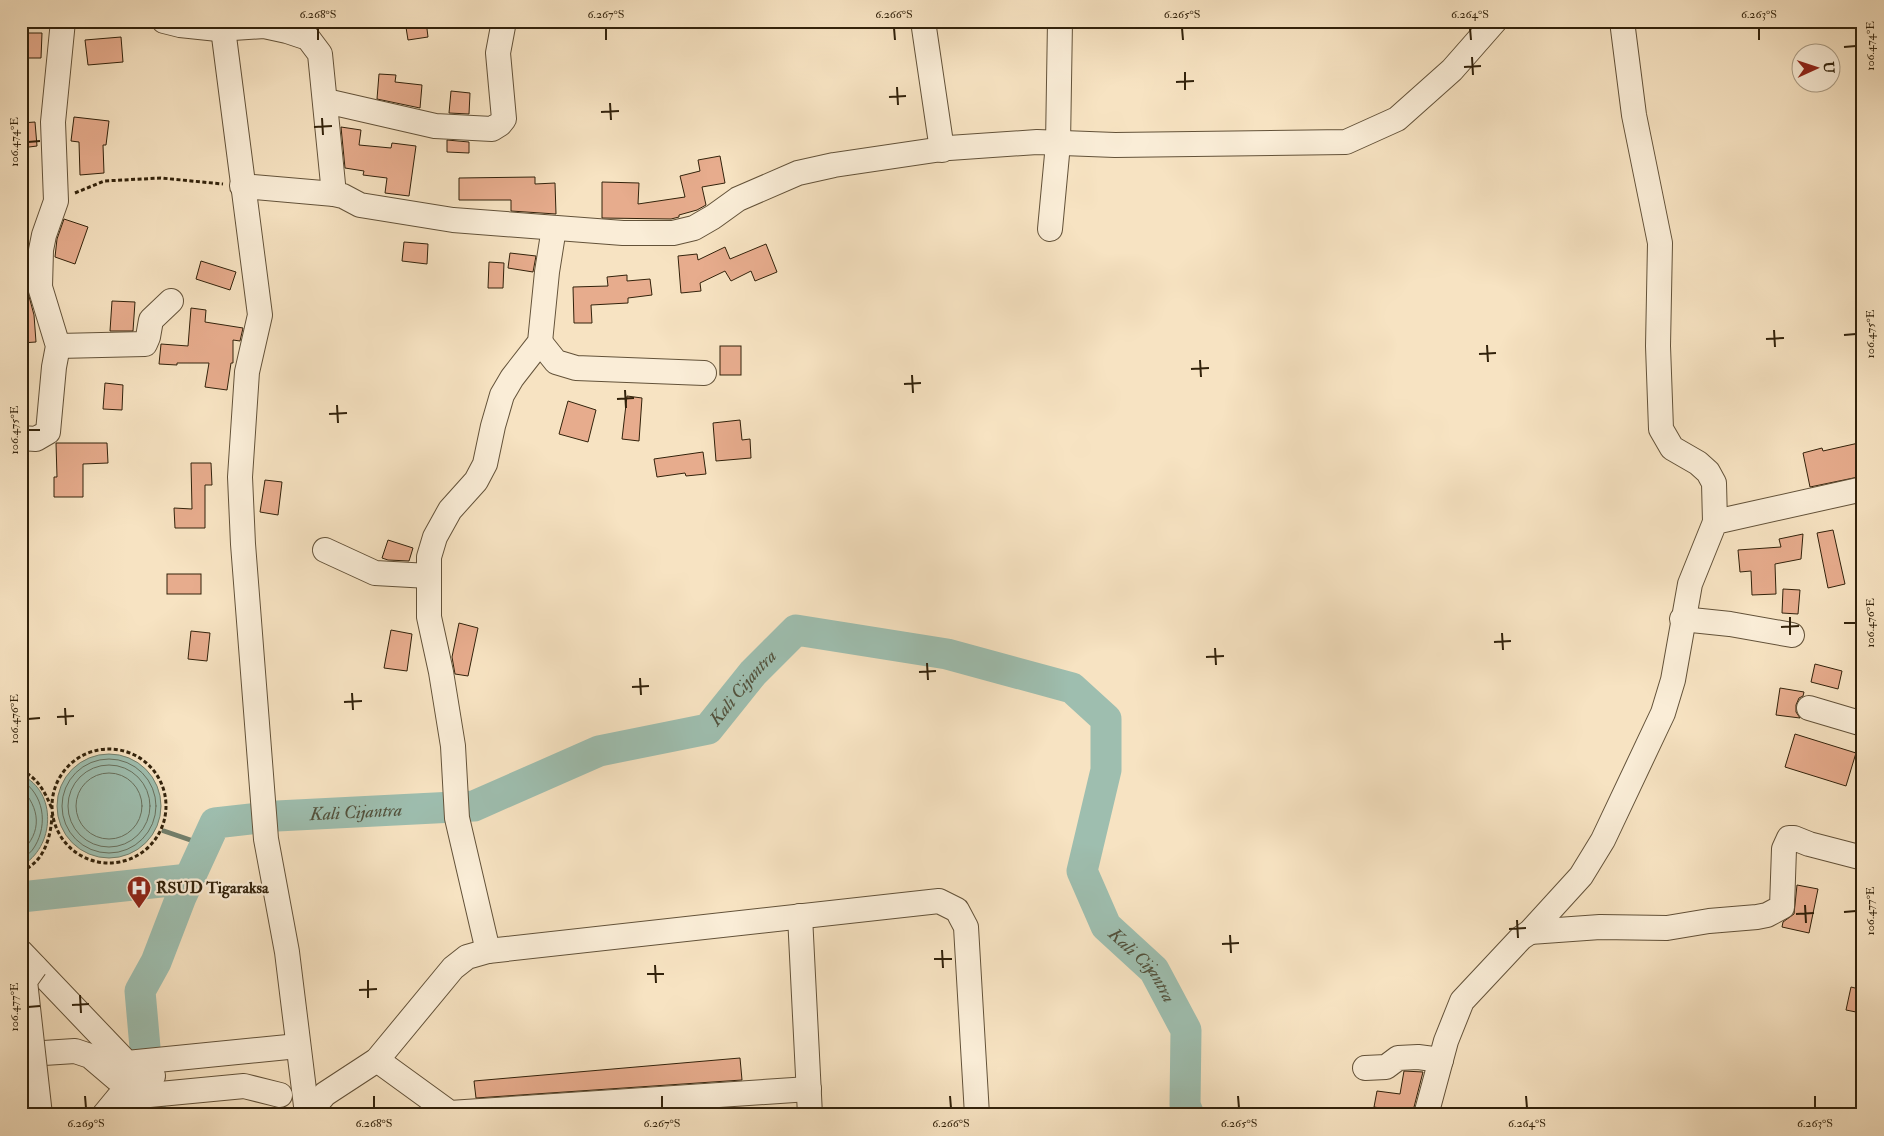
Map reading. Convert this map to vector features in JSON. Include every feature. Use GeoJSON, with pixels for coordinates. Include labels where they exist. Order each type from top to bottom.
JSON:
{"type":"FeatureCollection","features":[{"type":"Feature","properties":{"kind":"street"},"geometry":{"type":"LineString","coordinates":[[21,438],[36,439],[48,432],[54,367],[58,346],[40,287],[40,250],[56,201],[53,122],[63,21]]}},
{"type":"Feature","properties":{"kind":"street"},"geometry":{"type":"LineString","coordinates":[[164,21],[180,25],[264,26],[308,38],[320,54],[334,194]]}},
{"type":"Feature","properties":{"kind":"street"},"geometry":{"type":"LineString","coordinates":[[326,101],[435,126],[492,129],[504,119],[498,53],[504,21]]}},
{"type":"Feature","properties":{"kind":"street"},"geometry":{"type":"LineString","coordinates":[[922,21],[942,150]]}},
{"type":"Feature","properties":{"kind":"street"},"geometry":{"type":"LineString","coordinates":[[1050,229],[1058,144],[1060,21]]}},
{"type":"Feature","properties":{"kind":"street"},"geometry":{"type":"LineString","coordinates":[[242,186],[334,194],[344,196],[360,205],[453,220],[624,233],[673,233],[694,228],[714,217],[738,199],[798,173],[834,165],[949,148],[1037,142],[1115,145],[1346,142],[1396,119],[1452,70],[1495,21]]}},
{"type":"Feature","properties":{"kind":"street"},"geometry":{"type":"LineString","coordinates":[[1426,1115],[1446,1041],[1462,1001],[1521,938],[1530,932],[1581,876],[1604,840],[1662,713],[1673,680],[1682,619],[1690,584],[1715,522],[1714,483],[1708,472],[1672,448],[1661,429],[1658,346],[1660,243],[1634,115],[1622,21]]}},
{"type":"Feature","properties":{"kind":"street"},"geometry":{"type":"LineString","coordinates":[[222,25],[260,315],[247,372],[240,477],[243,544],[266,839],[286,952],[306,1107]]}},
{"type":"Feature","properties":{"kind":"street"},"geometry":{"type":"LineString","coordinates":[[488,950],[457,818],[453,746],[441,672],[429,617],[429,557],[435,537],[450,510],[476,480],[486,464],[493,426],[502,395],[512,378],[540,342],[547,272],[554,228]]}},
{"type":"Feature","properties":{"kind":"street"},"geometry":{"type":"LineString","coordinates":[[58,346],[145,344],[148,337],[150,320],[171,301]]}},
{"type":"Feature","properties":{"kind":"street"},"geometry":{"type":"LineString","coordinates":[[540,342],[556,362],[576,368],[704,372]]}},
{"type":"Feature","properties":{"kind":"street"},"geometry":{"type":"LineString","coordinates":[[1715,522],[1863,489]]}},
{"type":"Feature","properties":{"kind":"street"},"geometry":{"type":"LineString","coordinates":[[325,550],[375,573],[429,576]]}},
{"type":"Feature","properties":{"kind":"street"},"geometry":{"type":"LineString","coordinates":[[1682,619],[1730,624],[1792,635]]}},
{"type":"Feature","properties":{"kind":"street"},"geometry":{"type":"LineString","coordinates":[[1809,708],[1863,724]]}},
{"type":"Feature","properties":{"kind":"street"},"geometry":{"type":"LineString","coordinates":[[1530,932],[1600,927],[1667,928],[1709,921],[1757,918],[1782,907],[1784,849],[1789,838],[1863,858]]}},
{"type":"Feature","properties":{"kind":"street"},"geometry":{"type":"LineString","coordinates":[[306,1107],[377,1060],[459,962],[467,956],[488,950],[939,901],[957,910],[966,927],[976,1115]]}},
{"type":"Feature","properties":{"kind":"street"},"geometry":{"type":"LineString","coordinates":[[800,916],[810,1115]]}},
{"type":"Feature","properties":{"kind":"street"},"geometry":{"type":"LineString","coordinates":[[28,959],[127,1063],[298,1046]]}},
{"type":"Feature","properties":{"kind":"street"},"geometry":{"type":"LineString","coordinates":[[28,959],[25,980],[40,1115]]}},
{"type":"Feature","properties":{"kind":"street"},"geometry":{"type":"LineString","coordinates":[[35,1115],[28,1054],[75,1051],[90,1056],[117,1079],[241,1067],[274,1048]]}},
{"type":"Feature","properties":{"kind":"street"},"geometry":{"type":"LineString","coordinates":[[1365,1068],[1386,1067],[1398,1058],[1441,1060]]}},
{"type":"Feature","properties":{"kind":"street"},"geometry":{"type":"LineString","coordinates":[[377,1060],[450,1114],[809,1089]]}},
{"type":"Feature","properties":{"kind":"street"},"geometry":{"type":"LineString","coordinates":[[106,1112],[118,1098],[244,1086],[280,1095],[306,1107]]}},
{"type":"Feature","properties":{"kind":"street"},"geometry":{"type":"LineString","coordinates":[[131,1115],[133,1111],[280,1095]]}},
{"type":"Feature","properties":{"kind":"path"},"geometry":{"type":"LineString","coordinates":[[56,201],[104,181],[161,178],[242,186]]}},
{"type":"Feature","properties":{"kind":"path"},"geometry":{"type":"LineString","coordinates":[[21,770],[30,774],[45,790],[52,812],[58,832],[71,849],[89,860],[109,864],[130,860],[148,849],[160,832],[166,811],[164,790],[155,771],[139,757],[119,750],[98,750],[79,757],[63,772],[54,790],[52,812],[51,834],[42,854],[21,871]]}},
{"type":"Feature","properties":{"kind":"water"},"geometry":{"type":"Polygon","coordinates":[[[109,754],[129,758],[146,769],[157,786],[161,806],[157,826],[146,843],[129,854],[109,858],[89,854],[72,843],[61,826],[57,806],[61,786],[72,769],[89,758],[109,754]]]}},
{"type":"Feature","properties":{"kind":"water"},"geometry":{"type":"Polygon","coordinates":[[[21,775],[33,783],[41,793],[46,806],[48,820],[46,834],[41,846],[32,858],[21,866],[21,775]]]}},
{"type":"Feature","properties":{"kind":"building"},"geometry":{"type":"Polygon","coordinates":[[[405,21],[426,21],[428,37],[408,40],[405,21]]]}},
{"type":"Feature","properties":{"kind":"building"},"geometry":{"type":"Polygon","coordinates":[[[21,33],[42,33],[41,58],[21,58],[21,33]]]}},
{"type":"Feature","properties":{"kind":"building"},"geometry":{"type":"Polygon","coordinates":[[[121,37],[123,62],[88,65],[85,40],[121,37]]]}},
{"type":"Feature","properties":{"kind":"building"},"geometry":{"type":"Polygon","coordinates":[[[379,74],[396,75],[395,82],[422,85],[420,108],[377,99],[379,74]]]}},
{"type":"Feature","properties":{"kind":"building"},"geometry":{"type":"Polygon","coordinates":[[[451,91],[470,93],[469,114],[449,113],[451,91]]]}},
{"type":"Feature","properties":{"kind":"building"},"geometry":{"type":"Polygon","coordinates":[[[74,117],[109,121],[106,145],[103,145],[104,173],[80,175],[79,142],[71,141],[74,117]]]}},
{"type":"Feature","properties":{"kind":"building"},"geometry":{"type":"Polygon","coordinates":[[[35,122],[37,146],[21,148],[21,123],[35,122]]]}},
{"type":"Feature","properties":{"kind":"building"},"geometry":{"type":"Polygon","coordinates":[[[341,127],[361,130],[359,145],[391,148],[392,143],[416,146],[409,196],[385,193],[387,178],[363,175],[364,171],[345,168],[341,127]]]}},
{"type":"Feature","properties":{"kind":"building"},"geometry":{"type":"Polygon","coordinates":[[[447,140],[469,142],[469,153],[447,152],[447,140]]]}},
{"type":"Feature","properties":{"kind":"building"},"geometry":{"type":"Polygon","coordinates":[[[720,156],[725,183],[702,187],[706,205],[697,210],[671,219],[602,218],[602,182],[639,183],[638,204],[685,197],[680,176],[700,171],[698,160],[720,156]]]}},
{"type":"Feature","properties":{"kind":"building"},"geometry":{"type":"Polygon","coordinates":[[[535,177],[535,184],[555,183],[556,214],[511,211],[511,200],[459,200],[459,178],[535,177]]]}},
{"type":"Feature","properties":{"kind":"building"},"geometry":{"type":"Polygon","coordinates":[[[64,219],[88,227],[75,264],[55,257],[57,239],[64,219]]]}},
{"type":"Feature","properties":{"kind":"building"},"geometry":{"type":"Polygon","coordinates":[[[404,242],[428,244],[427,264],[402,261],[404,242]]]}},
{"type":"Feature","properties":{"kind":"building"},"geometry":{"type":"Polygon","coordinates":[[[766,244],[777,272],[755,281],[751,271],[731,281],[725,271],[700,283],[701,291],[681,293],[678,256],[697,254],[698,260],[725,247],[730,259],[766,244]]]}},
{"type":"Feature","properties":{"kind":"building"},"geometry":{"type":"Polygon","coordinates":[[[510,253],[536,256],[533,272],[508,268],[510,253]]]}},
{"type":"Feature","properties":{"kind":"building"},"geometry":{"type":"Polygon","coordinates":[[[201,261],[236,272],[230,290],[196,279],[201,261]]]}},
{"type":"Feature","properties":{"kind":"building"},"geometry":{"type":"Polygon","coordinates":[[[489,262],[504,263],[503,288],[488,288],[489,262]]]}},
{"type":"Feature","properties":{"kind":"building"},"geometry":{"type":"Polygon","coordinates":[[[627,275],[627,281],[650,279],[652,295],[628,298],[628,303],[591,305],[592,323],[574,323],[573,287],[608,286],[607,277],[627,275]]]}},
{"type":"Feature","properties":{"kind":"building"},"geometry":{"type":"Polygon","coordinates":[[[21,285],[26,285],[34,315],[36,342],[21,343],[21,285]]]}},
{"type":"Feature","properties":{"kind":"building"},"geometry":{"type":"Polygon","coordinates":[[[112,301],[135,302],[133,331],[110,331],[112,301]]]}},
{"type":"Feature","properties":{"kind":"building"},"geometry":{"type":"Polygon","coordinates":[[[191,308],[206,310],[205,322],[243,328],[240,341],[233,340],[233,363],[231,363],[227,390],[205,387],[209,363],[159,364],[161,344],[188,346],[191,308]]]}},
{"type":"Feature","properties":{"kind":"building"},"geometry":{"type":"Polygon","coordinates":[[[720,346],[741,346],[741,375],[720,375],[720,346]]]}},
{"type":"Feature","properties":{"kind":"building"},"geometry":{"type":"Polygon","coordinates":[[[105,383],[123,385],[122,410],[103,409],[105,383]]]}},
{"type":"Feature","properties":{"kind":"building"},"geometry":{"type":"Polygon","coordinates":[[[627,396],[642,398],[639,441],[622,439],[627,396]]]}},
{"type":"Feature","properties":{"kind":"building"},"geometry":{"type":"Polygon","coordinates":[[[568,401],[596,410],[588,442],[559,434],[568,401]]]}},
{"type":"Feature","properties":{"kind":"building"},"geometry":{"type":"Polygon","coordinates":[[[740,420],[742,440],[750,439],[751,458],[716,461],[713,423],[740,420]]]}},
{"type":"Feature","properties":{"kind":"building"},"geometry":{"type":"Polygon","coordinates":[[[1863,442],[1863,476],[1810,487],[1803,453],[1822,448],[1823,451],[1863,442]]]}},
{"type":"Feature","properties":{"kind":"building"},"geometry":{"type":"Polygon","coordinates":[[[56,443],[107,443],[108,463],[83,464],[83,497],[54,497],[54,477],[57,477],[56,443]]]}},
{"type":"Feature","properties":{"kind":"building"},"geometry":{"type":"Polygon","coordinates":[[[703,452],[706,474],[686,476],[685,473],[657,477],[654,459],[703,452]]]}},
{"type":"Feature","properties":{"kind":"building"},"geometry":{"type":"Polygon","coordinates":[[[191,463],[211,463],[212,485],[205,485],[205,528],[175,528],[174,508],[192,509],[191,463]]]}},
{"type":"Feature","properties":{"kind":"building"},"geometry":{"type":"Polygon","coordinates":[[[265,480],[282,482],[278,515],[260,512],[265,480]]]}},
{"type":"Feature","properties":{"kind":"building"},"geometry":{"type":"Polygon","coordinates":[[[1833,530],[1845,584],[1828,588],[1817,533],[1833,530]]]}},
{"type":"Feature","properties":{"kind":"building"},"geometry":{"type":"Polygon","coordinates":[[[1803,534],[1801,559],[1775,564],[1776,594],[1752,595],[1751,571],[1740,572],[1738,550],[1781,547],[1779,539],[1803,534]]]}},
{"type":"Feature","properties":{"kind":"building"},"geometry":{"type":"Polygon","coordinates":[[[388,540],[413,548],[409,561],[382,558],[388,540]]]}},
{"type":"Feature","properties":{"kind":"building"},"geometry":{"type":"Polygon","coordinates":[[[167,574],[201,574],[201,594],[167,594],[167,574]]]}},
{"type":"Feature","properties":{"kind":"building"},"geometry":{"type":"Polygon","coordinates":[[[1783,589],[1800,590],[1798,614],[1782,613],[1783,589]]]}},
{"type":"Feature","properties":{"kind":"building"},"geometry":{"type":"Polygon","coordinates":[[[459,623],[478,628],[468,676],[455,674],[452,657],[459,623]]]}},
{"type":"Feature","properties":{"kind":"building"},"geometry":{"type":"Polygon","coordinates":[[[391,630],[412,634],[407,671],[384,668],[391,630]]]}},
{"type":"Feature","properties":{"kind":"building"},"geometry":{"type":"Polygon","coordinates":[[[191,631],[210,633],[207,661],[188,659],[191,631]]]}},
{"type":"Feature","properties":{"kind":"building"},"geometry":{"type":"Polygon","coordinates":[[[1815,664],[1842,671],[1838,689],[1811,682],[1815,664]]]}},
{"type":"Feature","properties":{"kind":"building"},"geometry":{"type":"Polygon","coordinates":[[[1780,688],[1804,692],[1796,705],[1796,712],[1800,718],[1776,715],[1780,688]]]}},
{"type":"Feature","properties":{"kind":"building"},"geometry":{"type":"Polygon","coordinates":[[[1795,734],[1856,753],[1846,786],[1785,767],[1795,734]]]}},
{"type":"Feature","properties":{"kind":"building"},"geometry":{"type":"Polygon","coordinates":[[[1797,885],[1818,889],[1809,933],[1782,927],[1783,922],[1794,914],[1797,885]]]}},
{"type":"Feature","properties":{"kind":"building"},"geometry":{"type":"Polygon","coordinates":[[[1851,987],[1863,990],[1861,1013],[1846,1010],[1851,987]]]}},
{"type":"Feature","properties":{"kind":"building"},"geometry":{"type":"Polygon","coordinates":[[[740,1058],[742,1080],[476,1098],[474,1081],[740,1058]]]}},
{"type":"Feature","properties":{"kind":"building"},"geometry":{"type":"Polygon","coordinates":[[[1404,1071],[1423,1072],[1413,1111],[1408,1110],[1407,1115],[1379,1115],[1380,1108],[1374,1107],[1377,1091],[1400,1094],[1404,1071]]]}},
{"type":"Feature","properties":{"kind":"waterway","name":"Kali Cijantra"},"geometry":{"type":"LineString","coordinates":[[151,1115],[140,991],[156,962],[181,897],[215,823],[277,816],[474,806],[599,751],[708,729],[753,673],[796,630],[947,654],[1072,688],[1106,719],[1106,770],[1082,871],[1106,926],[1154,970],[1186,1030],[1185,1105],[1189,1115]]}},
{"type":"Feature","properties":{"kind":"waterway"},"geometry":{"type":"LineString","coordinates":[[164,831],[205,845]]}},
{"type":"Feature","properties":{"kind":"waterway"},"geometry":{"type":"LineString","coordinates":[[21,897],[189,879]]}},
{"type":"Feature","properties":{"kind":"place","name":"RSUD Tigaraksa"},"geometry":{"type":"Point","coordinates":[139,909]}}]}
